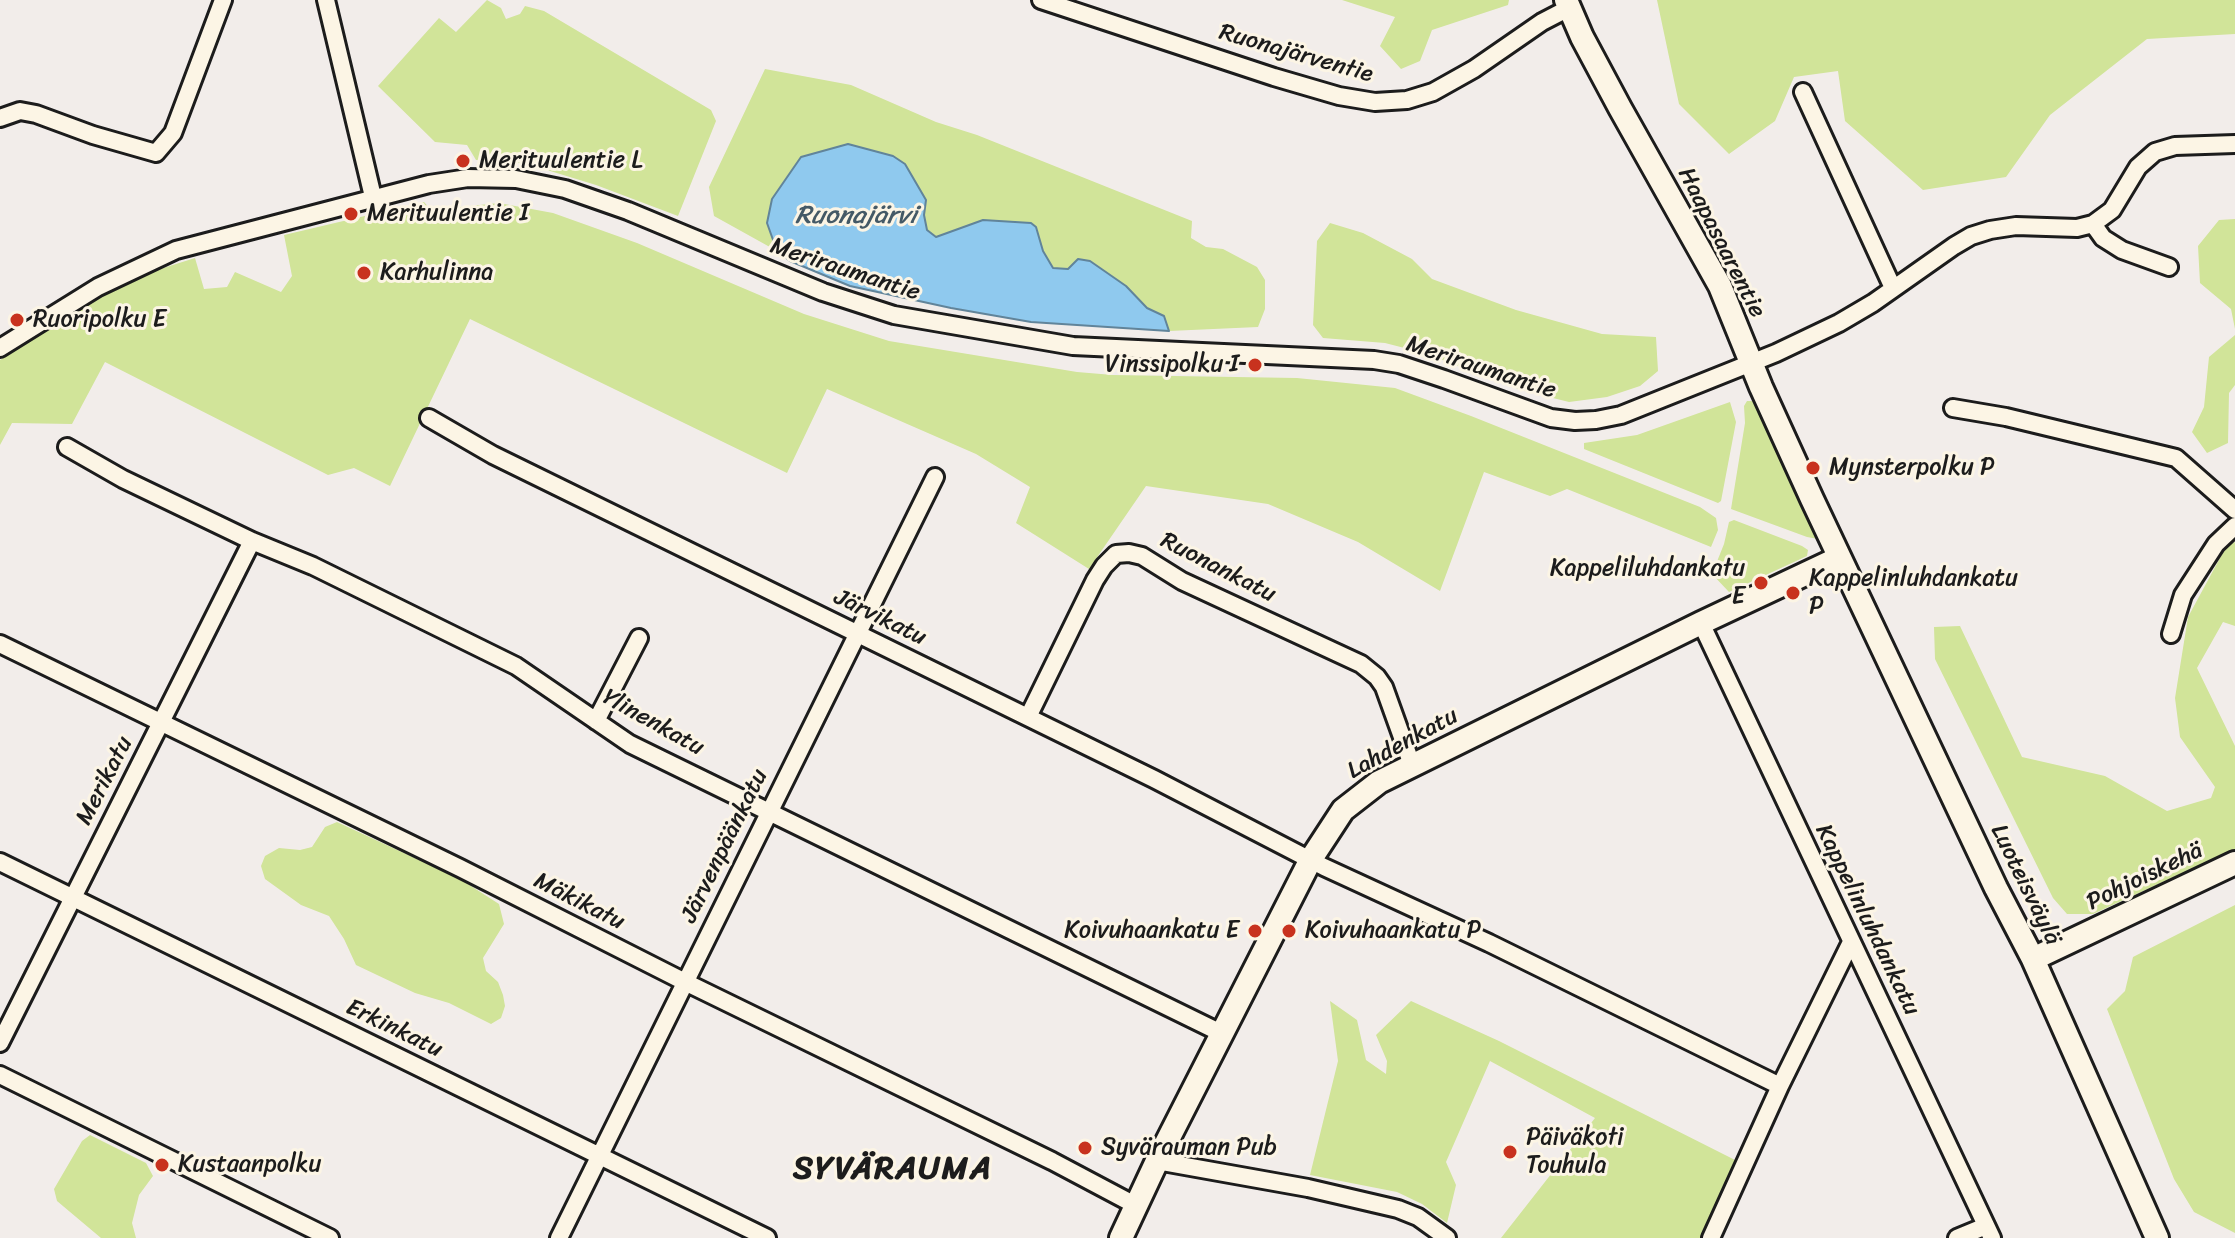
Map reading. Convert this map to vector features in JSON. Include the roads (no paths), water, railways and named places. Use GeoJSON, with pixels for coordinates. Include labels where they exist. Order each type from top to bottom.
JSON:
{"type":"FeatureCollection","features":[{"type":"Feature","properties":{"kind":"main road","name":"Haapasaarentie"},"geometry":{"type":"LineString","coordinates":[[1568,4],[1641,147],[1720,286],[1751,363],[1839,558]]}},
{"type":"Feature","properties":{"kind":"main road","name":"Lahdenkatu"},"geometry":{"type":"LineString","coordinates":[[1121,1238],[1221,1033],[1311,859],[1343,810],[1370,787],[1412,765],[1839,558]]}},
{"type":"Feature","properties":{"kind":"main road","name":"Luoteisväylä"},"geometry":{"type":"LineString","coordinates":[[1839,558],[2033,959],[2157,1238]]}},
{"type":"Feature","properties":{"kind":"main road","name":"Pohjoiskehä"},"geometry":{"type":"LineString","coordinates":[[2033,959],[2235,863]]}},
{"type":"Feature","properties":{"kind":"street"},"geometry":{"type":"LineString","coordinates":[[0,118],[20,111],[36,114],[156,153],[173,133],[223,0]]}},
{"type":"Feature","properties":{"kind":"street"},"geometry":{"type":"LineString","coordinates":[[326,0],[374,201]]}},
{"type":"Feature","properties":{"kind":"street","name":"Ruonajärventie"},"geometry":{"type":"LineString","coordinates":[[1041,0],[1274,77],[1339,96],[1375,102],[1407,100],[1433,92],[1474,69],[1568,4]]}},
{"type":"Feature","properties":{"kind":"street"},"geometry":{"type":"LineString","coordinates":[[1803,92],[1893,288]]}},
{"type":"Feature","properties":{"kind":"street"},"geometry":{"type":"LineString","coordinates":[[2169,267],[2122,250],[2103,238],[2093,224],[2112,210],[2138,167],[2155,152],[2175,146],[2235,144]]}},
{"type":"Feature","properties":{"kind":"street","name":"Meriraumantie"},"geometry":{"type":"LineString","coordinates":[[0,348],[98,287],[176,250],[374,201],[429,184],[468,178],[516,179],[565,189],[628,211],[796,282],[894,315],[1073,346],[1374,360],[1399,364],[1551,418],[1575,421],[1621,415],[1751,363],[1839,323],[1971,236],[2016,226],[2077,228],[2093,224]]}},
{"type":"Feature","properties":{"kind":"street"},"geometry":{"type":"LineString","coordinates":[[1953,408],[2006,417],[2176,458],[2235,510]]}},
{"type":"Feature","properties":{"kind":"street","name":"Järvikatu"},"geometry":{"type":"LineString","coordinates":[[429,418],[507,462],[1311,859],[1780,1086]]}},
{"type":"Feature","properties":{"kind":"street","name":"Ylinenkatu"},"geometry":{"type":"LineString","coordinates":[[67,447],[123,479],[252,541],[313,566],[516,666],[630,744],[769,809],[1221,1033]]}},
{"type":"Feature","properties":{"kind":"street","name":"Järvenpäänkatu"},"geometry":{"type":"LineString","coordinates":[[559,1238],[935,477]]}},
{"type":"Feature","properties":{"kind":"street"},"geometry":{"type":"LineString","coordinates":[[2171,634],[2183,595],[2216,544],[2235,526]]}},
{"type":"Feature","properties":{"kind":"street","name":"Merikatu"},"geometry":{"type":"LineString","coordinates":[[0,1043],[252,541]]}},
{"type":"Feature","properties":{"kind":"street","name":"Ruonankatu"},"geometry":{"type":"LineString","coordinates":[[1028,717],[1095,580],[1116,554],[1129,553],[1142,556],[1182,581],[1361,664],[1384,687],[1412,765]]}},
{"type":"Feature","properties":{"kind":"street","name":"Kappelinluhdankatu"},"geometry":{"type":"LineString","coordinates":[[1701,623],[1989,1232]]}},
{"type":"Feature","properties":{"kind":"street"},"geometry":{"type":"LineString","coordinates":[[596,721],[639,638]]}},
{"type":"Feature","properties":{"kind":"street","name":"Mäkikatu"},"geometry":{"type":"LineString","coordinates":[[0,644],[460,868],[1135,1205]]}},
{"type":"Feature","properties":{"kind":"street","name":"Erkinkatu"},"geometry":{"type":"LineString","coordinates":[[0,862],[767,1238]]}},
{"type":"Feature","properties":{"kind":"street"},"geometry":{"type":"LineString","coordinates":[[1711,1238],[1780,1086],[1851,942]]}},
{"type":"Feature","properties":{"kind":"street"},"geometry":{"type":"LineString","coordinates":[[0,1075],[330,1238]]}},
{"type":"Feature","properties":{"kind":"street"},"geometry":{"type":"LineString","coordinates":[[1157,1161],[1308,1188],[1398,1209],[1418,1217],[1447,1238]]}},
{"type":"Feature","properties":{"kind":"street"},"geometry":{"type":"LineString","coordinates":[[1957,1238],[1989,1232]]}},
{"type":"Feature","properties":{"kind":"water","name":"Ruonajärvi"},"geometry":{"type":"Polygon","coordinates":[[[848,144],[893,156],[905,164],[926,200],[924,215],[927,230],[936,237],[983,220],[1031,223],[1036,227],[1043,251],[1053,268],[1068,269],[1078,259],[1090,261],[1126,286],[1147,308],[1164,316],[1169,331],[1031,322],[951,308],[850,286],[790,261],[777,251],[767,223],[772,199],[801,157],[848,144]]]}},
{"type":"Feature","properties":{"kind":"place","name":"Merituulentie L"},"geometry":{"type":"Point","coordinates":[463,161]}},
{"type":"Feature","properties":{"kind":"place","name":"Merituulentie I"},"geometry":{"type":"Point","coordinates":[351,214]}},
{"type":"Feature","properties":{"kind":"place","name":"Karhulinna"},"geometry":{"type":"Point","coordinates":[364,273]}},
{"type":"Feature","properties":{"kind":"place","name":"Ruoripolku E"},"geometry":{"type":"Point","coordinates":[17,320]}},
{"type":"Feature","properties":{"kind":"place","name":"Vinssipolku I"},"geometry":{"type":"Point","coordinates":[1255,365]}},
{"type":"Feature","properties":{"kind":"place","name":"Mynsterpolku P"},"geometry":{"type":"Point","coordinates":[1813,468]}},
{"type":"Feature","properties":{"kind":"place","name":"Kappeliluhdankatu E"},"geometry":{"type":"Point","coordinates":[1761,583]}},
{"type":"Feature","properties":{"kind":"place","name":"Kappelinluhdankatu P"},"geometry":{"type":"Point","coordinates":[1793,593]}},
{"type":"Feature","properties":{"kind":"place","name":"Koivuhaankatu E"},"geometry":{"type":"Point","coordinates":[1255,931]}},
{"type":"Feature","properties":{"kind":"place","name":"Koivuhaankatu P"},"geometry":{"type":"Point","coordinates":[1289,931]}},
{"type":"Feature","properties":{"kind":"place","name":"Syvärauman Pub"},"geometry":{"type":"Point","coordinates":[1085,1148]}},
{"type":"Feature","properties":{"kind":"place","name":"Päiväkoti Touhula"},"geometry":{"type":"Point","coordinates":[1510,1152]}},
{"type":"Feature","properties":{"kind":"place","name":"Kustaanpolku"},"geometry":{"type":"Point","coordinates":[162,1165]}},
{"type":"Feature","properties":{"kind":"district","name":"SYVÄRAUMA"},"geometry":{"type":"Point","coordinates":[893,1170]}}]}
